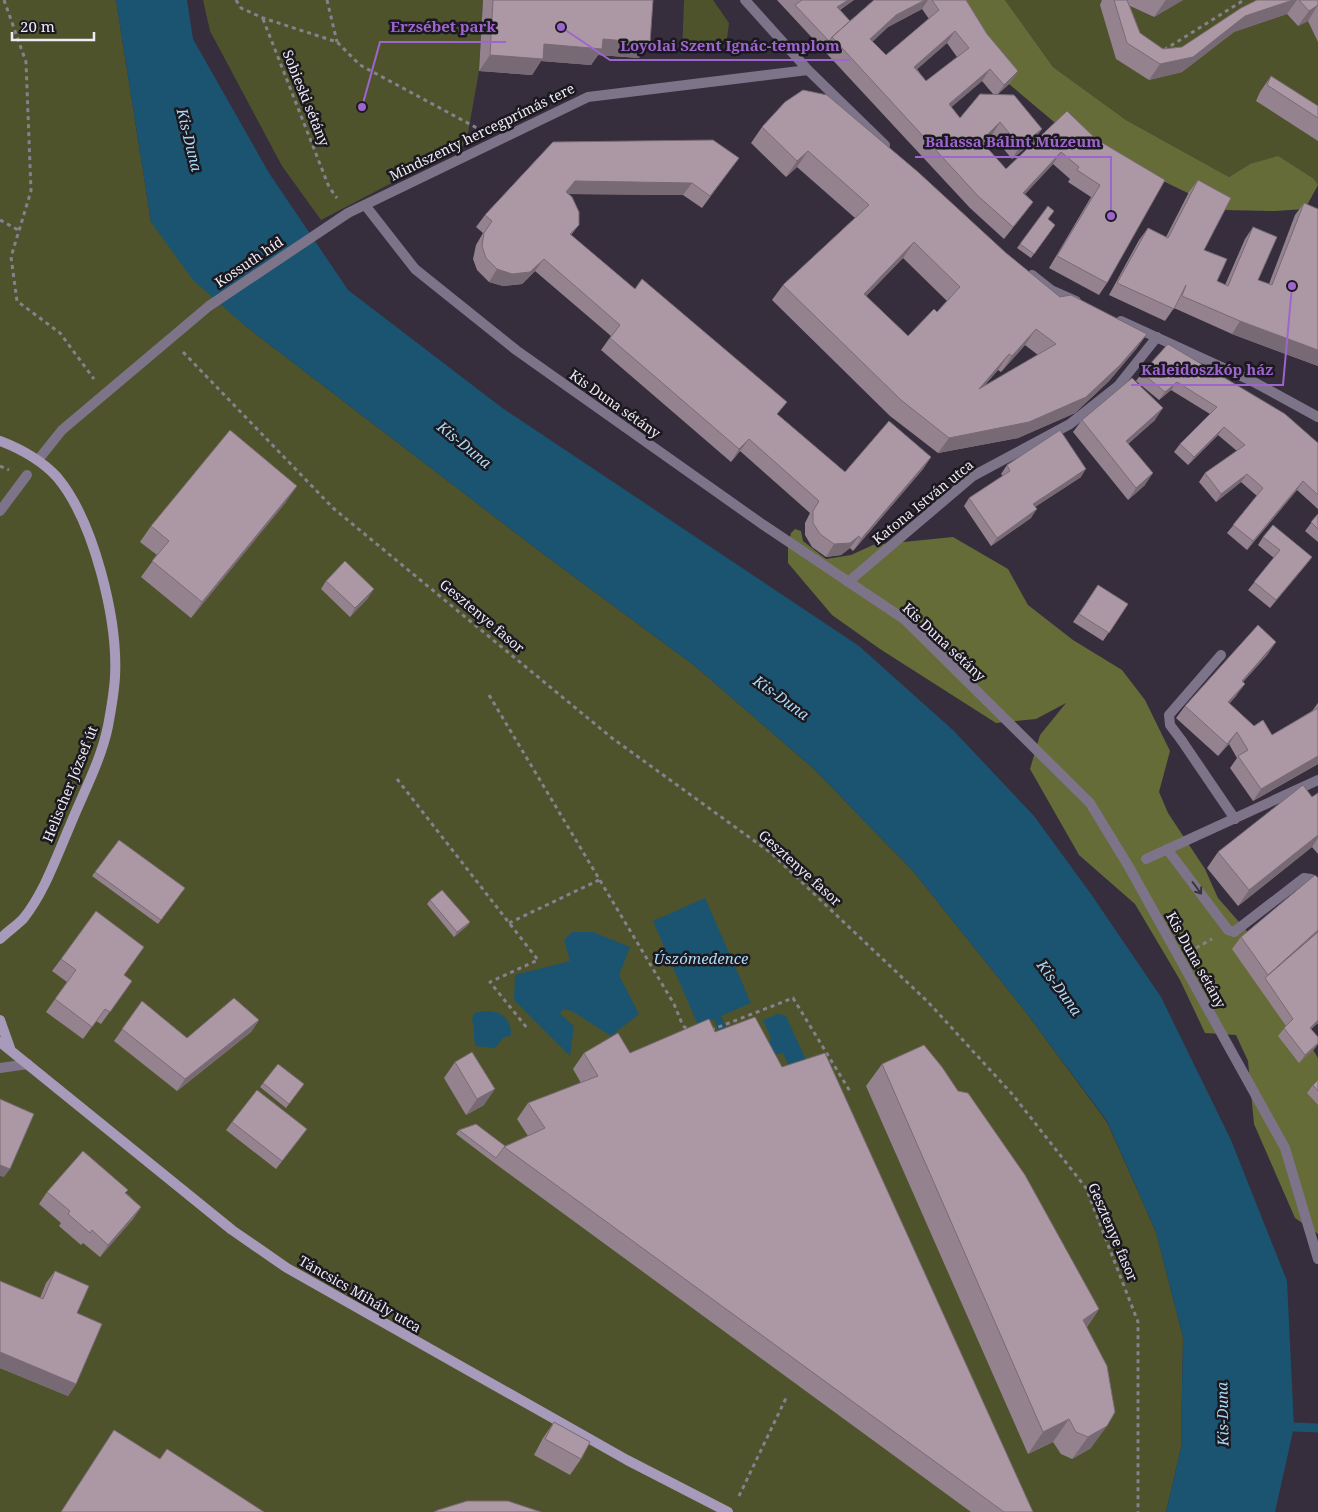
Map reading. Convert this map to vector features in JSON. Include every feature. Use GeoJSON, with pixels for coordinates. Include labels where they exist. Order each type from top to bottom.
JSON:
{"type":"FeatureCollection","features":[{"type":"Feature","properties":{"kind":"street"},"geometry":{"type":"LineString","coordinates":[[745,0],[808,70],[893,153]]}},
{"type":"Feature","properties":{"kind":"street","name":"Mindszenty hercegprímás tere"},"geometry":{"type":"LineString","coordinates":[[348,213],[588,97],[808,70]]}},
{"type":"Feature","properties":{"kind":"street","name":"Kis Duna sétány"},"geometry":{"type":"LineString","coordinates":[[365,205],[415,270],[516,350],[762,524],[904,619],[1090,803],[1179,957],[1285,1148],[1318,1258]]}},
{"type":"Feature","properties":{"kind":"street","name":"Kossuth híd"},"geometry":{"type":"LineString","coordinates":[[38,460],[62,430],[209,306],[348,213]]}},
{"type":"Feature","properties":{"kind":"street"},"geometry":{"type":"LineString","coordinates":[[1022,268],[1052,290],[1087,306]]}},
{"type":"Feature","properties":{"kind":"street"},"geometry":{"type":"LineString","coordinates":[[1113,317],[1252,381],[1318,416]]}},
{"type":"Feature","properties":{"kind":"street","name":"Katona István utca"},"geometry":{"type":"LineString","coordinates":[[848,582],[973,476],[1070,424],[1118,386],[1157,337]]}},
{"type":"Feature","properties":{"kind":"street","name":"Helischer József út"},"geometry":{"type":"LineString","coordinates":[[0,441],[38,460],[56,477],[75,504],[90,539],[108,602],[114,642],[115,676],[108,729],[67,832],[33,903],[22,919],[0,938]]}},
{"type":"Feature","properties":{"kind":"street"},"geometry":{"type":"LineString","coordinates":[[0,511],[27,475]]}},
{"type":"Feature","properties":{"kind":"street"},"geometry":{"type":"LineString","coordinates":[[1220,655],[1170,715],[1170,724],[1235,819]]}},
{"type":"Feature","properties":{"kind":"street"},"geometry":{"type":"LineString","coordinates":[[1146,859],[1318,780]]}},
{"type":"Feature","properties":{"kind":"street"},"geometry":{"type":"LineString","coordinates":[[1167,849],[1228,930],[1234,932],[1304,878],[1311,879],[1318,886]]}},
{"type":"Feature","properties":{"kind":"street"},"geometry":{"type":"LineString","coordinates":[[0,1020],[11,1051]]}},
{"type":"Feature","properties":{"kind":"street"},"geometry":{"type":"LineString","coordinates":[[0,1042],[11,1051]]}},
{"type":"Feature","properties":{"kind":"street","name":"Táncsics Mihály utca"},"geometry":{"type":"LineString","coordinates":[[11,1051],[232,1230],[287,1268],[628,1460],[728,1512]]}},
{"type":"Feature","properties":{"kind":"street"},"geometry":{"type":"LineString","coordinates":[[0,1068],[28,1064]]}},
{"type":"Feature","properties":{"kind":"path"},"geometry":{"type":"LineString","coordinates":[[4,0],[26,62],[31,191],[11,257],[17,301],[60,333],[104,394]]}},
{"type":"Feature","properties":{"kind":"path"},"geometry":{"type":"LineString","coordinates":[[236,0],[241,8],[263,18],[337,42],[360,65],[439,110],[499,140]]}},
{"type":"Feature","properties":{"kind":"path"},"geometry":{"type":"LineString","coordinates":[[327,0],[337,42]]}},
{"type":"Feature","properties":{"kind":"path"},"geometry":{"type":"LineString","coordinates":[[1162,51],[1244,0]]}},
{"type":"Feature","properties":{"kind":"path","name":"Sobieski sétány"},"geometry":{"type":"LineString","coordinates":[[263,18],[329,187],[348,213]]}},
{"type":"Feature","properties":{"kind":"path"},"geometry":{"type":"LineString","coordinates":[[0,220],[20,231]]}},
{"type":"Feature","properties":{"kind":"path","name":"Gesztenye fasor"},"geometry":{"type":"LineString","coordinates":[[170,339],[333,508],[612,738],[771,853],[929,1003],[1013,1095],[1086,1188],[1138,1322],[1138,1512]]}},
{"type":"Feature","properties":{"kind":"path"},"geometry":{"type":"LineString","coordinates":[[489,695],[674,1004],[684,1026],[693,1032]]}},
{"type":"Feature","properties":{"kind":"path"},"geometry":{"type":"LineString","coordinates":[[397,779],[538,960],[490,982],[527,1028]]}},
{"type":"Feature","properties":{"kind":"path"},"geometry":{"type":"LineString","coordinates":[[509,923],[599,880]]}},
{"type":"Feature","properties":{"kind":"path"},"geometry":{"type":"LineString","coordinates":[[1179,957],[1228,930]]}},
{"type":"Feature","properties":{"kind":"path"},"geometry":{"type":"LineString","coordinates":[[706,1032],[793,998],[851,1093]]}},
{"type":"Feature","properties":{"kind":"path"},"geometry":{"type":"LineString","coordinates":[[739,1496],[787,1396]]}},
{"type":"Feature","properties":{"kind":"green space"},"geometry":{"type":"Polygon","coordinates":[[[0,0],[116,0],[151,222],[244,325],[546,556],[695,666],[814,769],[913,871],[1025,1011],[1107,1122],[1156,1232],[1183,1337],[1181,1448],[1166,1512],[0,1512],[0,0]]]}},
{"type":"Feature","properties":{"kind":"green space"},"geometry":{"type":"Polygon","coordinates":[[[203,0],[483,0],[479,71],[466,144],[321,220],[282,166],[210,31],[203,0]]]}},
{"type":"Feature","properties":{"kind":"green space"},"geometry":{"type":"Polygon","coordinates":[[[684,0],[713,0],[729,23],[727,39],[715,46],[682,54],[684,0]]]}},
{"type":"Feature","properties":{"kind":"green space"},"geometry":{"type":"Polygon","coordinates":[[[949,0],[1005,0],[1053,67],[1126,120],[1229,177],[1250,164],[1278,156],[1314,179],[1318,185],[1305,209],[1275,211],[1223,210],[1163,181],[1091,153],[1009,84],[949,0]]]}},
{"type":"Feature","properties":{"kind":"green space"},"geometry":{"type":"Polygon","coordinates":[[[1005,0],[1102,0],[1182,72],[1234,32],[1287,14],[1298,26],[1308,21],[1318,20],[1318,185],[1314,179],[1250,164],[1229,177],[1126,120],[1053,67],[1005,0]]]}},
{"type":"Feature","properties":{"kind":"green space"},"geometry":{"type":"Polygon","coordinates":[[[1117,0],[1154,17],[1183,0],[1277,0],[1152,65],[1117,0]]]}},
{"type":"Feature","properties":{"kind":"green space"},"geometry":{"type":"Polygon","coordinates":[[[795,529],[801,531],[803,541],[826,559],[851,555],[873,545],[953,537],[1008,569],[1028,605],[1073,640],[1122,670],[1145,700],[1170,751],[1159,792],[1168,813],[1205,869],[1218,898],[1260,946],[1295,1019],[1318,1058],[1318,1234],[1295,1218],[1254,1124],[1248,1061],[1236,1035],[1205,1033],[1180,980],[1135,904],[1079,855],[1030,769],[1040,735],[1066,703],[1036,719],[996,723],[880,649],[832,615],[788,563],[788,545],[791,533],[795,529]]]}},
{"type":"Feature","properties":{"kind":"water","name":"Kis-Duna"},"geometry":{"type":"Polygon","coordinates":[[[116,0],[187,0],[193,39],[269,173],[348,290],[501,407],[859,646],[954,731],[1034,816],[1091,894],[1161,997],[1231,1140],[1287,1281],[1294,1427],[1275,1512],[1166,1512],[1181,1448],[1183,1337],[1156,1232],[1107,1121],[1025,1011],[913,871],[814,769],[695,666],[546,556],[244,325],[193,280],[151,222],[116,0]]]}},
{"type":"Feature","properties":{"kind":"water","name":"Úszómedence"},"geometry":{"type":"Polygon","coordinates":[[[705,898],[751,1003],[721,1016],[730,1038],[722,1041],[714,1019],[698,1025],[653,921],[705,898]]]}},
{"type":"Feature","properties":{"kind":"water"},"geometry":{"type":"Polygon","coordinates":[[[572,932],[593,932],[630,947],[619,975],[639,1014],[611,1036],[572,1011],[563,1009],[560,1014],[574,1026],[570,1056],[514,1000],[515,975],[570,961],[564,940],[572,932]]]}},
{"type":"Feature","properties":{"kind":"water"},"geometry":{"type":"Polygon","coordinates":[[[484,1011],[495,1012],[504,1016],[511,1029],[511,1035],[503,1038],[495,1048],[476,1046],[475,1043],[472,1020],[474,1013],[484,1011]]]}},
{"type":"Feature","properties":{"kind":"water"},"geometry":{"type":"Polygon","coordinates":[[[778,1014],[786,1016],[806,1060],[789,1067],[783,1053],[775,1054],[770,1049],[771,1038],[763,1020],[778,1014]]]}},
{"type":"Feature","properties":{"kind":"building"},"geometry":{"type":"Polygon","coordinates":[[[493,0],[653,0],[650,43],[603,39],[602,49],[544,44],[543,59],[490,55],[493,0]]]}},
{"type":"Feature","properties":{"kind":"building"},"geometry":{"type":"Polygon","coordinates":[[[802,0],[848,0],[837,7],[850,21],[829,41],[795,5],[802,0]]]}},
{"type":"Feature","properties":{"kind":"building"},"geometry":{"type":"Polygon","coordinates":[[[874,0],[925,0],[896,15],[870,39],[886,55],[939,10],[932,0],[966,0],[987,34],[1018,71],[1004,85],[990,69],[949,104],[960,118],[980,94],[1014,95],[1042,129],[1020,146],[1000,122],[981,141],[1006,169],[1067,111],[1096,139],[1165,180],[1107,283],[1057,256],[1100,185],[1077,170],[1079,167],[1061,152],[1023,193],[1033,202],[1013,227],[978,196],[832,37],[874,0]],[[955,31],[914,67],[926,81],[969,48],[955,31]]]}},
{"type":"Feature","properties":{"kind":"building"},"geometry":{"type":"Polygon","coordinates":[[[1114,0],[1127,0],[1140,33],[1163,49],[1182,47],[1241,8],[1257,0],[1293,0],[1245,16],[1193,57],[1160,64],[1127,43],[1114,0]]]}},
{"type":"Feature","properties":{"kind":"building"},"geometry":{"type":"Polygon","coordinates":[[[1299,0],[1318,0],[1318,5],[1309,11],[1299,0]]]}},
{"type":"Feature","properties":{"kind":"building"},"geometry":{"type":"Polygon","coordinates":[[[1271,76],[1318,106],[1318,118],[1267,85],[1271,76]]]}},
{"type":"Feature","properties":{"kind":"building"},"geometry":{"type":"Polygon","coordinates":[[[803,90],[827,95],[918,172],[1006,253],[1060,297],[1071,295],[1147,334],[1120,365],[1086,397],[1029,422],[949,438],[901,400],[783,285],[869,205],[808,151],[797,161],[762,127],[785,102],[803,90]],[[914,242],[864,294],[908,336],[934,309],[937,312],[960,287],[914,242]],[[1036,329],[1012,356],[1009,354],[979,389],[1056,344],[1036,329]]]}},
{"type":"Feature","properties":{"kind":"building"},"geometry":{"type":"Polygon","coordinates":[[[713,140],[739,158],[710,196],[692,183],[575,181],[566,192],[572,197],[579,212],[579,225],[570,234],[635,289],[642,279],[787,402],[777,414],[845,472],[889,421],[931,457],[861,539],[859,536],[850,543],[834,544],[820,534],[813,523],[813,511],[819,501],[749,439],[739,449],[610,338],[620,325],[544,259],[530,272],[512,274],[497,269],[486,258],[482,246],[484,233],[492,221],[485,215],[553,142],[713,140]]]}},
{"type":"Feature","properties":{"kind":"building"},"geometry":{"type":"Polygon","coordinates":[[[1198,180],[1231,198],[1204,250],[1227,259],[1217,281],[1228,286],[1253,227],[1277,237],[1258,280],[1272,285],[1304,203],[1318,209],[1318,350],[1240,321],[1182,296],[1186,285],[1174,309],[1117,283],[1148,228],[1168,238],[1198,180]]]}},
{"type":"Feature","properties":{"kind":"building"},"geometry":{"type":"Polygon","coordinates":[[[1048,206],[1054,211],[1048,219],[1055,225],[1034,254],[1020,244],[1048,206]]]}},
{"type":"Feature","properties":{"kind":"building"},"geometry":{"type":"Polygon","coordinates":[[[1168,344],[1285,414],[1318,443],[1318,495],[1303,481],[1253,541],[1233,525],[1263,488],[1247,474],[1221,494],[1205,473],[1245,445],[1224,427],[1194,457],[1180,444],[1217,407],[1177,382],[1165,392],[1142,373],[1168,344]]]}},
{"type":"Feature","properties":{"kind":"building"},"geometry":{"type":"Polygon","coordinates":[[[1132,378],[1163,408],[1126,441],[1153,473],[1136,488],[1082,420],[1132,378]]]}},
{"type":"Feature","properties":{"kind":"building"},"geometry":{"type":"Polygon","coordinates":[[[230,430],[297,486],[202,602],[152,561],[169,541],[151,526],[230,430]]]}},
{"type":"Feature","properties":{"kind":"building"},"geometry":{"type":"Polygon","coordinates":[[[1060,430],[1086,469],[1033,504],[1037,509],[997,538],[969,498],[1010,471],[1007,465],[1060,430]]]}},
{"type":"Feature","properties":{"kind":"building"},"geometry":{"type":"Polygon","coordinates":[[[1318,514],[1318,529],[1311,522],[1318,514]]]}},
{"type":"Feature","properties":{"kind":"building"},"geometry":{"type":"Polygon","coordinates":[[[1273,525],[1312,557],[1276,600],[1254,582],[1280,550],[1263,537],[1273,525]]]}},
{"type":"Feature","properties":{"kind":"building"},"geometry":{"type":"Polygon","coordinates":[[[345,561],[374,589],[355,608],[326,581],[345,561]]]}},
{"type":"Feature","properties":{"kind":"building"},"geometry":{"type":"Polygon","coordinates":[[[1098,585],[1128,604],[1109,633],[1079,614],[1098,585]]]}},
{"type":"Feature","properties":{"kind":"building"},"geometry":{"type":"Polygon","coordinates":[[[1258,625],[1276,642],[1242,681],[1245,684],[1228,702],[1254,726],[1263,720],[1272,735],[1318,708],[1318,756],[1261,789],[1238,756],[1248,750],[1237,732],[1227,744],[1185,706],[1258,625]]]}},
{"type":"Feature","properties":{"kind":"building"},"geometry":{"type":"Polygon","coordinates":[[[1303,785],[1312,797],[1318,793],[1318,835],[1249,890],[1218,852],[1303,785]]]}},
{"type":"Feature","properties":{"kind":"building"},"geometry":{"type":"Polygon","coordinates":[[[119,840],[185,888],[161,920],[95,872],[119,840]]]}},
{"type":"Feature","properties":{"kind":"building"},"geometry":{"type":"Polygon","coordinates":[[[1315,875],[1318,878],[1318,930],[1268,975],[1241,937],[1315,875]]]}},
{"type":"Feature","properties":{"kind":"building"},"geometry":{"type":"Polygon","coordinates":[[[442,890],[470,922],[457,932],[430,900],[442,890]]]}},
{"type":"Feature","properties":{"kind":"building"},"geometry":{"type":"Polygon","coordinates":[[[96,911],[144,947],[124,975],[132,981],[110,1012],[105,1009],[92,1027],[55,999],[76,970],[61,959],[96,911]]]}},
{"type":"Feature","properties":{"kind":"building"},"geometry":{"type":"Polygon","coordinates":[[[1318,932],[1318,1020],[1310,1028],[1318,1037],[1318,1043],[1305,1055],[1284,1028],[1293,1019],[1265,978],[1318,932]]]}},
{"type":"Feature","properties":{"kind":"building"},"geometry":{"type":"Polygon","coordinates":[[[234,998],[259,1020],[185,1079],[122,1029],[142,1001],[187,1038],[234,998]]]}},
{"type":"Feature","properties":{"kind":"building"},"geometry":{"type":"Polygon","coordinates":[[[755,1017],[782,1067],[825,1053],[1033,1512],[1004,1512],[504,1147],[545,1128],[528,1103],[598,1076],[584,1053],[618,1033],[630,1053],[709,1019],[715,1032],[755,1017]]]}},
{"type":"Feature","properties":{"kind":"building"},"geometry":{"type":"Polygon","coordinates":[[[924,1045],[958,1091],[968,1093],[1025,1175],[1099,1309],[1083,1320],[1107,1366],[1115,1412],[1107,1426],[1088,1437],[1076,1432],[1069,1419],[1043,1432],[882,1064],[924,1045]]]}},
{"type":"Feature","properties":{"kind":"building"},"geometry":{"type":"Polygon","coordinates":[[[472,1052],[495,1089],[477,1099],[455,1062],[472,1052]]]}},
{"type":"Feature","properties":{"kind":"building"},"geometry":{"type":"Polygon","coordinates":[[[278,1064],[304,1084],[289,1104],[263,1083],[278,1064]]]}},
{"type":"Feature","properties":{"kind":"building"},"geometry":{"type":"Polygon","coordinates":[[[1318,1080],[1318,1091],[1313,1085],[1318,1080]]]}},
{"type":"Feature","properties":{"kind":"building"},"geometry":{"type":"Polygon","coordinates":[[[257,1090],[307,1129],[282,1161],[232,1122],[257,1090]]]}},
{"type":"Feature","properties":{"kind":"building"},"geometry":{"type":"Polygon","coordinates":[[[0,1099],[34,1114],[10,1169],[0,1165],[0,1099]]]}},
{"type":"Feature","properties":{"kind":"building"},"geometry":{"type":"Polygon","coordinates":[[[476,1124],[505,1146],[496,1158],[459,1130],[476,1124]]]}},
{"type":"Feature","properties":{"kind":"building"},"geometry":{"type":"Polygon","coordinates":[[[83,1151],[128,1190],[125,1193],[141,1207],[108,1245],[92,1230],[90,1233],[68,1214],[70,1211],[47,1192],[83,1151]]]}},
{"type":"Feature","properties":{"kind":"building"},"geometry":{"type":"Polygon","coordinates":[[[55,1271],[89,1286],[77,1313],[102,1324],[76,1384],[0,1352],[0,1281],[43,1299],[55,1271]]]}},
{"type":"Feature","properties":{"kind":"building"},"geometry":{"type":"Polygon","coordinates":[[[554,1422],[590,1442],[581,1459],[545,1439],[554,1422]]]}},
{"type":"Feature","properties":{"kind":"building"},"geometry":{"type":"Polygon","coordinates":[[[114,1430],[160,1459],[167,1449],[264,1512],[61,1512],[114,1430]]]}},
{"type":"Feature","properties":{"kind":"building"},"geometry":{"type":"Polygon","coordinates":[[[467,1501],[508,1501],[541,1512],[434,1512],[467,1501]]]}},
{"type":"Feature","properties":{"kind":"waterway"},"geometry":{"type":"LineString","coordinates":[[1294,1427],[1318,1428]]}},
{"type":"Feature","properties":{"kind":"place","name":"Loyolai Szent Ignác-templom"},"geometry":{"type":"Point","coordinates":[561,27]}},
{"type":"Feature","properties":{"kind":"place","name":"Erzsébet park"},"geometry":{"type":"Point","coordinates":[362,107]}},
{"type":"Feature","properties":{"kind":"place","name":"Balassa Bálint Múzeum"},"geometry":{"type":"Point","coordinates":[1111,216]}},
{"type":"Feature","properties":{"kind":"place","name":"Kaleidoszkóp ház"},"geometry":{"type":"Point","coordinates":[1292,286]}}]}
